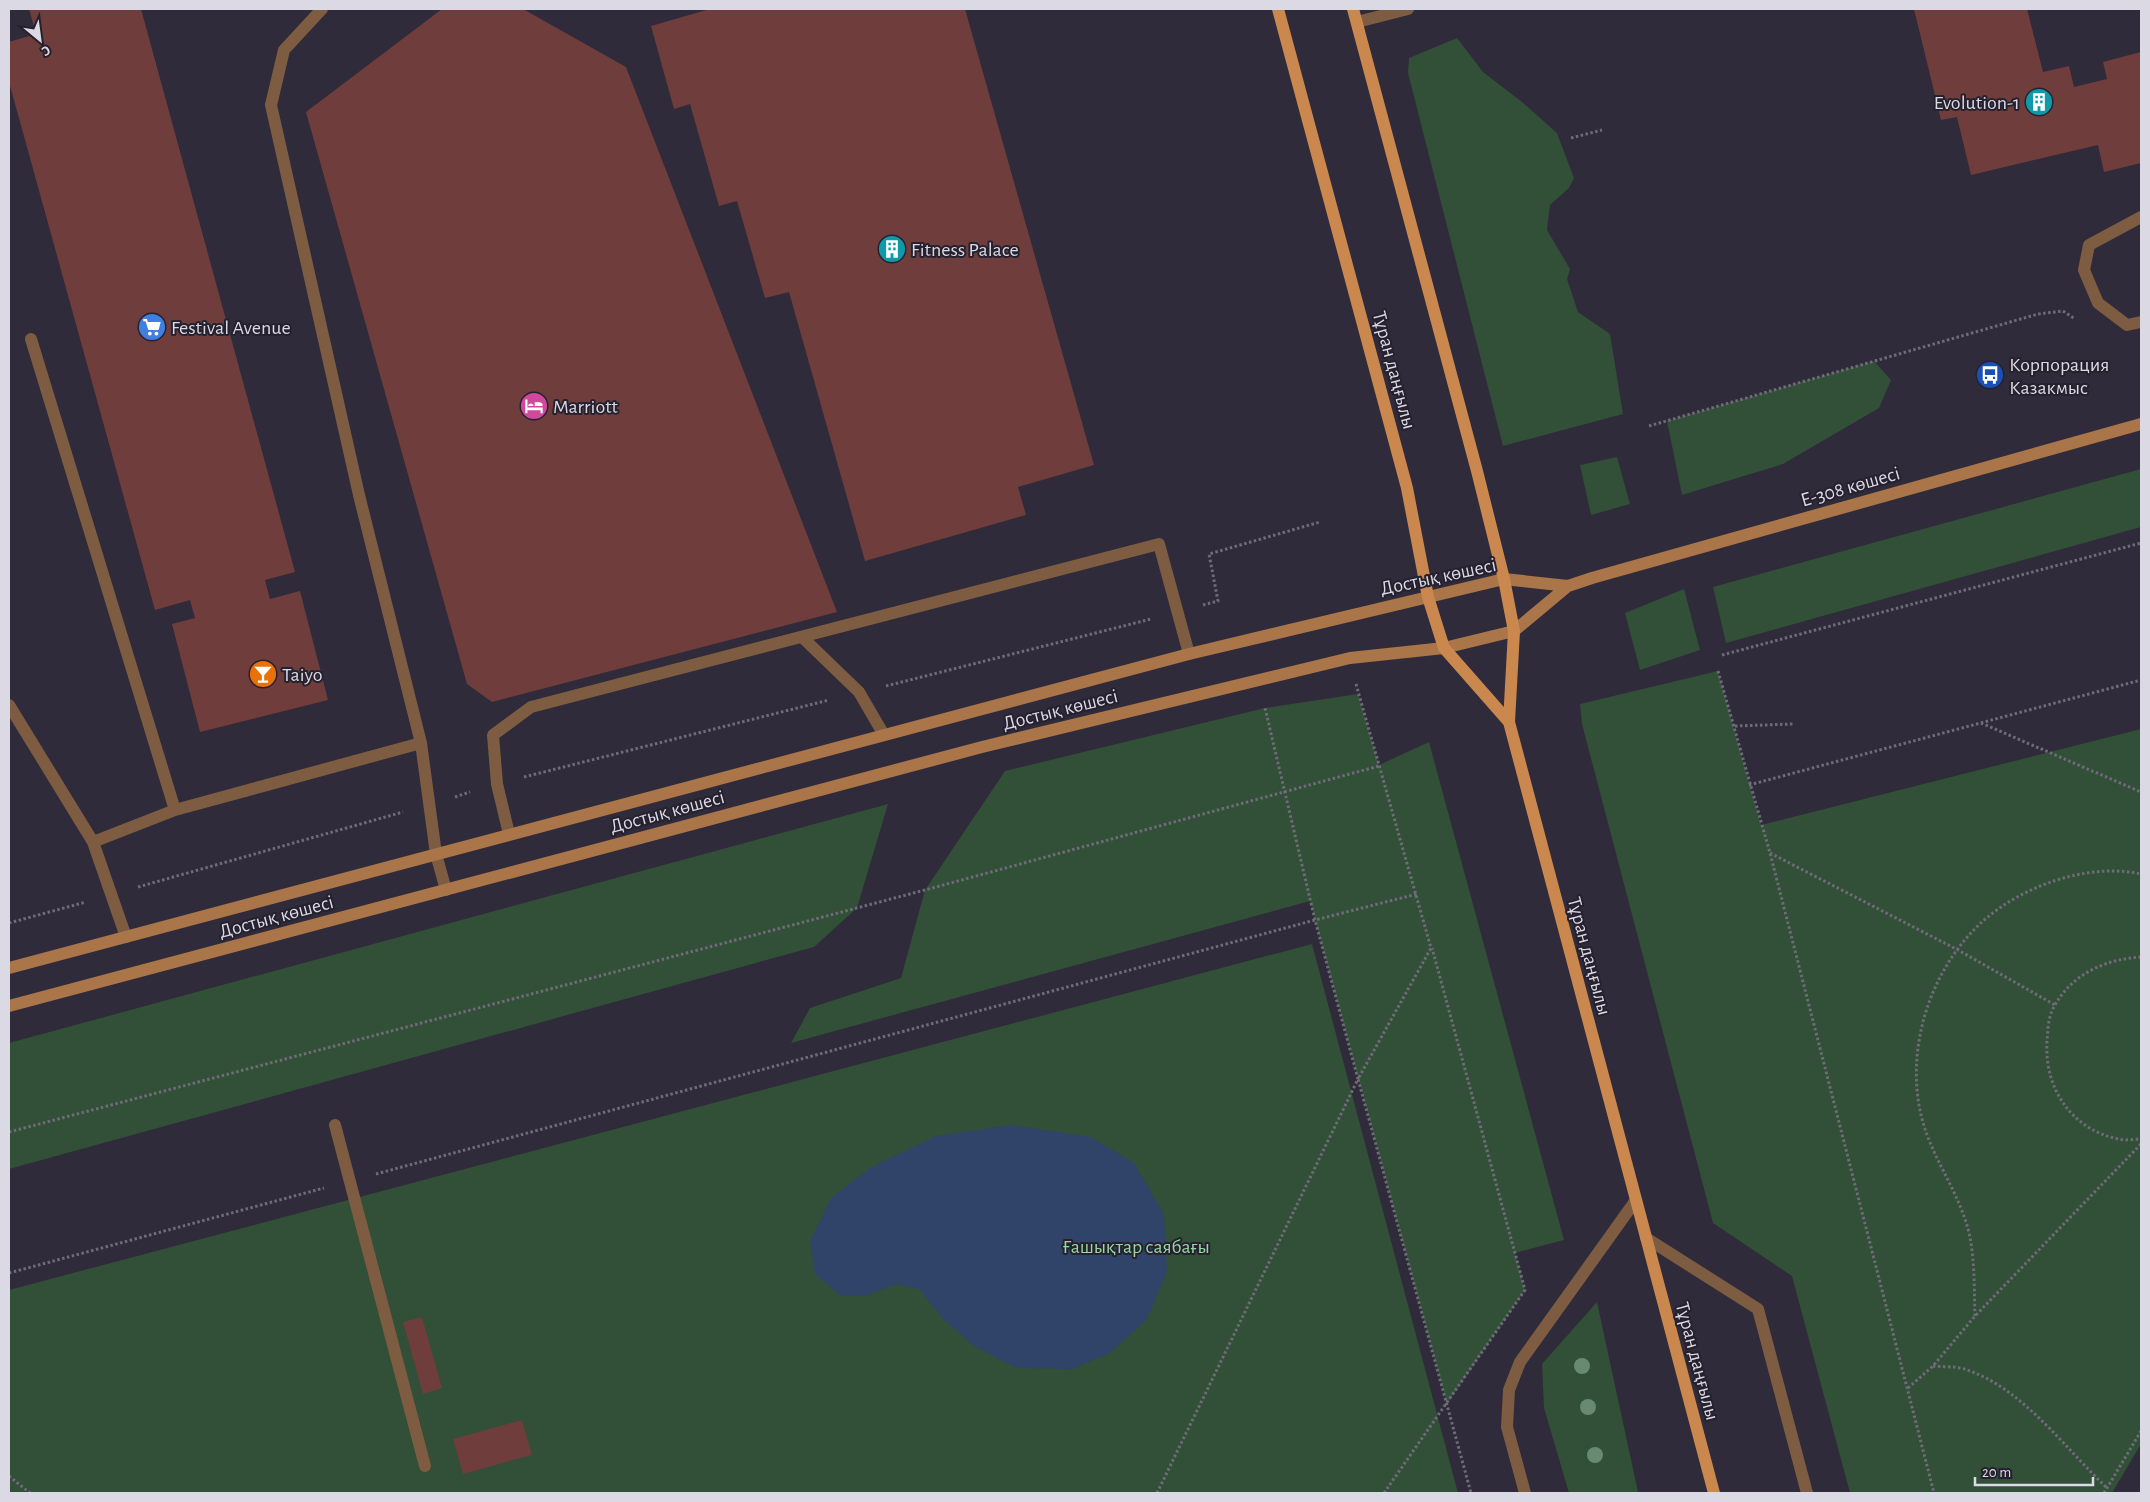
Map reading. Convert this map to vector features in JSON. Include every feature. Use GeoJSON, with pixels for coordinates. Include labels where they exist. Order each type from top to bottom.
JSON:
{"type":"FeatureCollection","features":[{"type":"Feature","properties":{"kind":"main road","name":"Тұран даңғылы"},"geometry":{"type":"LineString","coordinates":[[1278,9],[1407,488],[1428,597],[1444,648],[1509,722]]}},
{"type":"Feature","properties":{"kind":"main road","name":"Тұран даңғылы"},"geometry":{"type":"LineString","coordinates":[[1354,9],[1475,462],[1504,579],[1514,631],[1509,722],[1714,1493]]}},
{"type":"Feature","properties":{"kind":"street","name":"Е-308 көшесі"},"geometry":{"type":"LineString","coordinates":[[1568,586],[2141,424]]}},
{"type":"Feature","properties":{"kind":"street","name":"Достық көшесі"},"geometry":{"type":"LineString","coordinates":[[9,968],[1189,654],[1504,579],[1568,586]]}},
{"type":"Feature","properties":{"kind":"street","name":"Достық көшесі"},"geometry":{"type":"LineString","coordinates":[[9,1006],[992,745],[1350,658],[1444,648],[1514,631],[1568,586]]}},
{"type":"Feature","properties":{"kind":"lane"},"geometry":{"type":"LineString","coordinates":[[322,9],[284,50],[271,105],[359,495],[422,743],[436,854],[446,890]]}},
{"type":"Feature","properties":{"kind":"lane"},"geometry":{"type":"LineString","coordinates":[[1357,22],[1408,9]]}},
{"type":"Feature","properties":{"kind":"lane"},"geometry":{"type":"LineString","coordinates":[[2141,217],[2089,244],[2084,270],[2098,303],[2127,325],[2141,322]]}},
{"type":"Feature","properties":{"kind":"lane"},"geometry":{"type":"LineString","coordinates":[[32,339],[175,810]]}},
{"type":"Feature","properties":{"kind":"lane"},"geometry":{"type":"LineString","coordinates":[[509,834],[497,784],[493,735],[532,707],[1159,544],[1189,654]]}},
{"type":"Feature","properties":{"kind":"lane"},"geometry":{"type":"LineString","coordinates":[[802,637],[859,692],[884,735]]}},
{"type":"Feature","properties":{"kind":"lane"},"geometry":{"type":"LineString","coordinates":[[9,705],[94,842],[126,936]]}},
{"type":"Feature","properties":{"kind":"lane"},"geometry":{"type":"LineString","coordinates":[[94,842],[175,810],[422,743]]}},
{"type":"Feature","properties":{"kind":"lane"},"geometry":{"type":"LineString","coordinates":[[335,1125],[425,1466]]}},
{"type":"Feature","properties":{"kind":"lane"},"geometry":{"type":"LineString","coordinates":[[1525,1493],[1507,1427],[1509,1390],[1520,1362],[1636,1200]]}},
{"type":"Feature","properties":{"kind":"lane"},"geometry":{"type":"LineString","coordinates":[[1646,1238],[1758,1309],[1807,1493]]}},
{"type":"Feature","properties":{"kind":"path"},"geometry":{"type":"LineString","coordinates":[[1571,138],[1602,130]]}},
{"type":"Feature","properties":{"kind":"path"},"geometry":{"type":"LineString","coordinates":[[1649,426],[2038,314],[2063,311],[2080,323]]}},
{"type":"Feature","properties":{"kind":"path"},"geometry":{"type":"LineString","coordinates":[[9,923],[431,805],[497,784],[1218,601],[1209,554],[1320,522]]}},
{"type":"Feature","properties":{"kind":"path"},"geometry":{"type":"LineString","coordinates":[[1722,655],[2141,543]]}},
{"type":"Feature","properties":{"kind":"path"},"geometry":{"type":"LineString","coordinates":[[1718,671],[1735,726],[1749,785],[1770,853],[1934,1493]]}},
{"type":"Feature","properties":{"kind":"path"},"geometry":{"type":"LineString","coordinates":[[1749,785],[2141,680]]}},
{"type":"Feature","properties":{"kind":"path"},"geometry":{"type":"LineString","coordinates":[[1355,683],[1417,894],[1525,1290],[1384,1493]]}},
{"type":"Feature","properties":{"kind":"path"},"geometry":{"type":"LineString","coordinates":[[1265,708],[1315,920],[1471,1493]]}},
{"type":"Feature","properties":{"kind":"path"},"geometry":{"type":"LineString","coordinates":[[1980,723],[2141,792]]}},
{"type":"Feature","properties":{"kind":"path"},"geometry":{"type":"LineString","coordinates":[[1735,726],[1793,724]]}},
{"type":"Feature","properties":{"kind":"path"},"geometry":{"type":"LineString","coordinates":[[9,1132],[917,892],[1379,766]]}},
{"type":"Feature","properties":{"kind":"path"},"geometry":{"type":"LineString","coordinates":[[1770,853],[1958,950],[2055,1005]]}},
{"type":"Feature","properties":{"kind":"path"},"geometry":{"type":"LineString","coordinates":[[1975,1316],[1969,1232],[1926,1132],[1918,1100],[1915,1060],[1921,1027],[1933,993],[1958,950],[1983,919],[2013,899],[2054,882],[2090,872],[2129,872],[2141,874]]}},
{"type":"Feature","properties":{"kind":"path"},"geometry":{"type":"LineString","coordinates":[[9,1273],[1417,894]]}},
{"type":"Feature","properties":{"kind":"path"},"geometry":{"type":"LineString","coordinates":[[1157,1493],[1358,1080],[1431,948]]}},
{"type":"Feature","properties":{"kind":"path"},"geometry":{"type":"LineString","coordinates":[[2141,957],[2122,958],[2101,964],[2082,976],[2055,1005],[2048,1023],[2046,1052],[2049,1078],[2064,1106],[2092,1130],[2120,1140],[2141,1139]]}},
{"type":"Feature","properties":{"kind":"path"},"geometry":{"type":"LineString","coordinates":[[1908,1388],[1932,1366],[1975,1316],[2141,1144]]}},
{"type":"Feature","properties":{"kind":"path"},"geometry":{"type":"LineString","coordinates":[[1932,1366],[1966,1369],[2000,1384],[2034,1412],[2106,1487]]}},
{"type":"Feature","properties":{"kind":"path"},"geometry":{"type":"LineString","coordinates":[[2104,1493],[2141,1431]]}},
{"type":"Feature","properties":{"kind":"path"},"geometry":{"type":"LineString","coordinates":[[9,1476],[30,1493]]}},
{"type":"Feature","properties":{"kind":"green space"},"geometry":{"type":"Polygon","coordinates":[[[1457,38],[1483,72],[1522,102],[1557,133],[1574,178],[1569,188],[1550,205],[1547,230],[1570,269],[1567,279],[1578,312],[1610,334],[1623,414],[1503,446],[1408,73],[1409,58],[1457,38]]]}},
{"type":"Feature","properties":{"kind":"green space"},"geometry":{"type":"Polygon","coordinates":[[[1874,361],[1891,380],[1879,408],[1783,464],[1682,495],[1667,421],[1874,361]]]}},
{"type":"Feature","properties":{"kind":"green space"},"geometry":{"type":"Polygon","coordinates":[[[1617,457],[1630,504],[1591,515],[1580,465],[1617,457]]]}},
{"type":"Feature","properties":{"kind":"green space"},"geometry":{"type":"Polygon","coordinates":[[[2141,469],[2141,527],[1726,643],[1713,587],[2141,469]]]}},
{"type":"Feature","properties":{"kind":"green space"},"geometry":{"type":"Polygon","coordinates":[[[1684,589],[1700,650],[1640,670],[1625,613],[1684,589]]]}},
{"type":"Feature","properties":{"kind":"green space"},"geometry":{"type":"Polygon","coordinates":[[[1718,671],[1761,825],[2141,729],[2141,1444],[2112,1493],[1850,1493],[1792,1276],[1713,1223],[1582,724],[1580,704],[1718,671]]]}},
{"type":"Feature","properties":{"kind":"green space"},"geometry":{"type":"Polygon","coordinates":[[[1358,694],[1379,765],[1429,742],[1564,1240],[1515,1253],[1525,1290],[1447,1404],[1310,901],[791,1043],[810,1008],[901,978],[925,890],[1005,771],[1265,708],[1358,694]]]}},
{"type":"Feature","properties":{"kind":"green space"},"geometry":{"type":"Polygon","coordinates":[[[888,804],[857,908],[814,947],[9,1169],[9,1043],[888,804]]]}},
{"type":"Feature","properties":{"kind":"green space","name":"Ғашықтар саябағы"},"geometry":{"type":"Polygon","coordinates":[[[1312,944],[1458,1493],[9,1493],[9,1290],[1312,944]]]}},
{"type":"Feature","properties":{"kind":"green space"},"geometry":{"type":"Polygon","coordinates":[[[1597,1302],[1638,1492],[1635,1493],[1569,1493],[1544,1408],[1542,1364],[1597,1302]]]}},
{"type":"Feature","properties":{"kind":"water"},"geometry":{"type":"Polygon","coordinates":[[[1011,1125],[1091,1137],[1134,1163],[1164,1214],[1167,1271],[1147,1319],[1110,1353],[1072,1369],[1016,1368],[974,1346],[943,1319],[919,1289],[897,1284],[865,1296],[840,1295],[815,1274],[810,1241],[831,1198],[870,1168],[936,1136],[1011,1125]]]}},
{"type":"Feature","properties":{"kind":"building","name":"Festival Avenue"},"geometry":{"type":"Polygon","coordinates":[[[29,9],[141,9],[295,572],[265,580],[270,599],[300,591],[328,700],[200,732],[172,624],[195,618],[190,600],[155,610],[9,82],[9,42],[36,34],[29,9]]]}},
{"type":"Feature","properties":{"kind":"building"},"geometry":{"type":"Polygon","coordinates":[[[442,9],[523,9],[626,67],[837,612],[492,702],[467,684],[306,112],[442,9]]]}},
{"type":"Feature","properties":{"kind":"building","name":"Fitness Palace"},"geometry":{"type":"Polygon","coordinates":[[[710,9],[965,9],[1094,465],[1018,487],[1026,515],[865,561],[789,292],[765,298],[737,201],[719,206],[690,104],[674,109],[651,26],[710,9]]]}},
{"type":"Feature","properties":{"kind":"building","name":"Evolution-1"},"geometry":{"type":"Polygon","coordinates":[[[1914,9],[2027,9],[2043,72],[2069,66],[2074,87],[2107,79],[2103,62],[2141,52],[2141,163],[2104,172],[2098,145],[1971,175],[1957,117],[1941,120],[1914,9]]]}},
{"type":"Feature","properties":{"kind":"building"},"geometry":{"type":"Polygon","coordinates":[[[422,1317],[442,1388],[423,1394],[403,1322],[422,1317]]]}},
{"type":"Feature","properties":{"kind":"building"},"geometry":{"type":"Polygon","coordinates":[[[522,1420],[532,1455],[463,1474],[453,1439],[522,1420]]]}},
{"type":"Feature","properties":{"kind":"place","name":"Evolution-1"},"geometry":{"type":"Point","coordinates":[2039,102]}},
{"type":"Feature","properties":{"kind":"place","name":"Fitness Palace"},"geometry":{"type":"Point","coordinates":[892,249]}},
{"type":"Feature","properties":{"kind":"place","name":"Festival Avenue"},"geometry":{"type":"Point","coordinates":[152,327]}},
{"type":"Feature","properties":{"kind":"place","name":"Корпорация Казакмыс"},"geometry":{"type":"Point","coordinates":[1990,375]}},
{"type":"Feature","properties":{"kind":"place","name":"Marriott"},"geometry":{"type":"Point","coordinates":[534,406]}},
{"type":"Feature","properties":{"kind":"place","name":"Taiyo"},"geometry":{"type":"Point","coordinates":[263,674]}}]}
